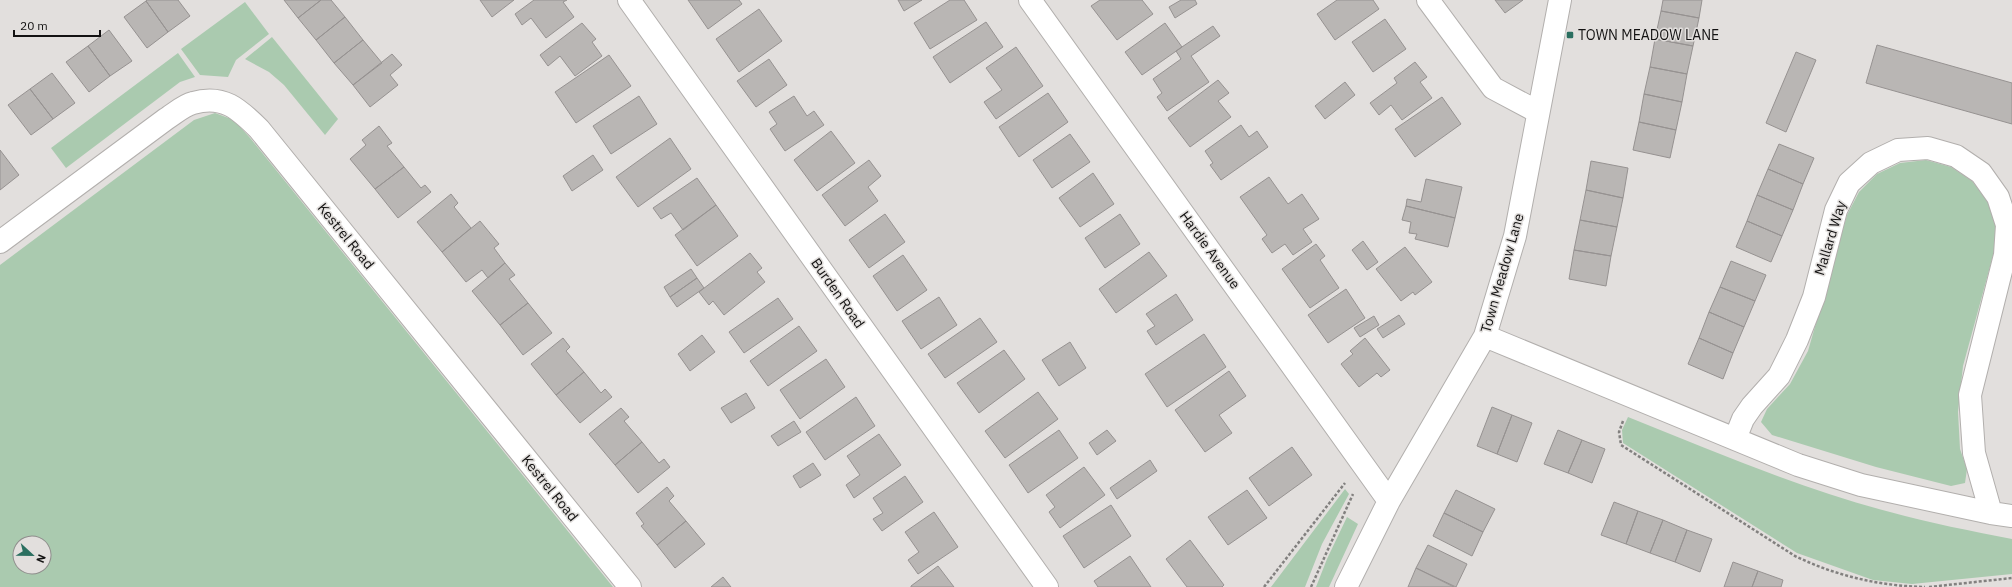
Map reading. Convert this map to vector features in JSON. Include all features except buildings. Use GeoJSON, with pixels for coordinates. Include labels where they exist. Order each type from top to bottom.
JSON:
{"type":"FeatureCollection","features":[{"type":"Feature","properties":{"kind":"street","name":"Burden Road"},"geometry":{"type":"LineString","coordinates":[[629,0],[1047,587]]}},
{"type":"Feature","properties":{"kind":"street","name":"Hardie Avenue"},"geometry":{"type":"LineString","coordinates":[[1030,0],[1389,501]]}},
{"type":"Feature","properties":{"kind":"street"},"geometry":{"type":"LineString","coordinates":[[1428,0],[1493,88],[1538,112]]}},
{"type":"Feature","properties":{"kind":"street","name":"Town Meadow Lane"},"geometry":{"type":"LineString","coordinates":[[1346,587],[1389,501],[1485,336],[1515,236],[1560,0]]}},
{"type":"Feature","properties":{"kind":"street","name":"Kestrel Road"},"geometry":{"type":"LineString","coordinates":[[0,242],[166,119],[192,103],[217,100],[237,108],[259,129],[630,587]]}},
{"type":"Feature","properties":{"kind":"street","name":"Mallard Way"},"geometry":{"type":"LineString","coordinates":[[1735,439],[1742,419],[1779,376],[1798,340],[1814,297],[1836,210],[1849,183],[1871,163],[1898,150],[1928,148],[1956,156],[1981,173],[1990,185],[1998,197],[2007,226],[2005,255],[1970,394],[1974,454],[1990,513]]}},
{"type":"Feature","properties":{"kind":"street"},"geometry":{"type":"LineString","coordinates":[[1485,336],[1798,465],[1861,485],[1990,513],[2012,516]]}},
{"type":"Feature","properties":{"kind":"path"},"geometry":{"type":"LineString","coordinates":[[1632,396],[1619,432],[1620,445],[1807,561],[1872,583],[1895,586],[1925,587]]}},
{"type":"Feature","properties":{"kind":"path"},"geometry":{"type":"LineString","coordinates":[[1264,587],[1364,465]]}},
{"type":"Feature","properties":{"kind":"path"},"geometry":{"type":"LineString","coordinates":[[1311,587],[1364,465]]}},
{"type":"Feature","properties":{"kind":"path"},"geometry":{"type":"LineString","coordinates":[[1930,587],[2012,578]]}},
{"type":"Feature","properties":{"kind":"green space"},"geometry":{"type":"Polygon","coordinates":[[[245,2],[269,34],[236,60],[228,77],[200,75],[181,49],[245,2]]]}},
{"type":"Feature","properties":{"kind":"green space"},"geometry":{"type":"Polygon","coordinates":[[[272,37],[338,119],[325,135],[284,85],[269,72],[245,59],[272,37]]]}},
{"type":"Feature","properties":{"kind":"green space"},"geometry":{"type":"Polygon","coordinates":[[[178,53],[195,77],[180,82],[66,168],[51,148],[178,53]]]}},
{"type":"Feature","properties":{"kind":"green space"},"geometry":{"type":"Polygon","coordinates":[[[215,113],[234,120],[251,139],[613,587],[0,587],[0,265],[194,120],[215,113]]]}},
{"type":"Feature","properties":{"kind":"green space"},"geometry":{"type":"Polygon","coordinates":[[[1926,160],[1951,167],[1972,181],[1988,202],[1996,226],[1994,252],[1963,366],[1958,412],[1960,449],[1967,469],[1965,483],[1951,486],[1876,467],[1772,435],[1761,422],[1767,409],[1790,384],[1808,351],[1847,215],[1859,192],[1877,174],[1900,163],[1926,160]]]}},
{"type":"Feature","properties":{"kind":"green space"},"geometry":{"type":"Polygon","coordinates":[[[1628,417],[1758,469],[1856,503],[1951,527],[2012,539],[2012,574],[1912,584],[1873,580],[1797,553],[1623,443],[1622,430],[1628,417]]]}},
{"type":"Feature","properties":{"kind":"green space"},"geometry":{"type":"Polygon","coordinates":[[[1345,489],[1349,494],[1322,544],[1305,587],[1271,587],[1345,489]]]}},
{"type":"Feature","properties":{"kind":"green space"},"geometry":{"type":"Polygon","coordinates":[[[1347,517],[1358,524],[1329,587],[1316,587],[1327,559],[1347,517]]]}},
{"type":"Feature","properties":{"kind":"place","name":"TOWN MEADOW LANE"},"geometry":{"type":"Point","coordinates":[1570,35]}}]}
